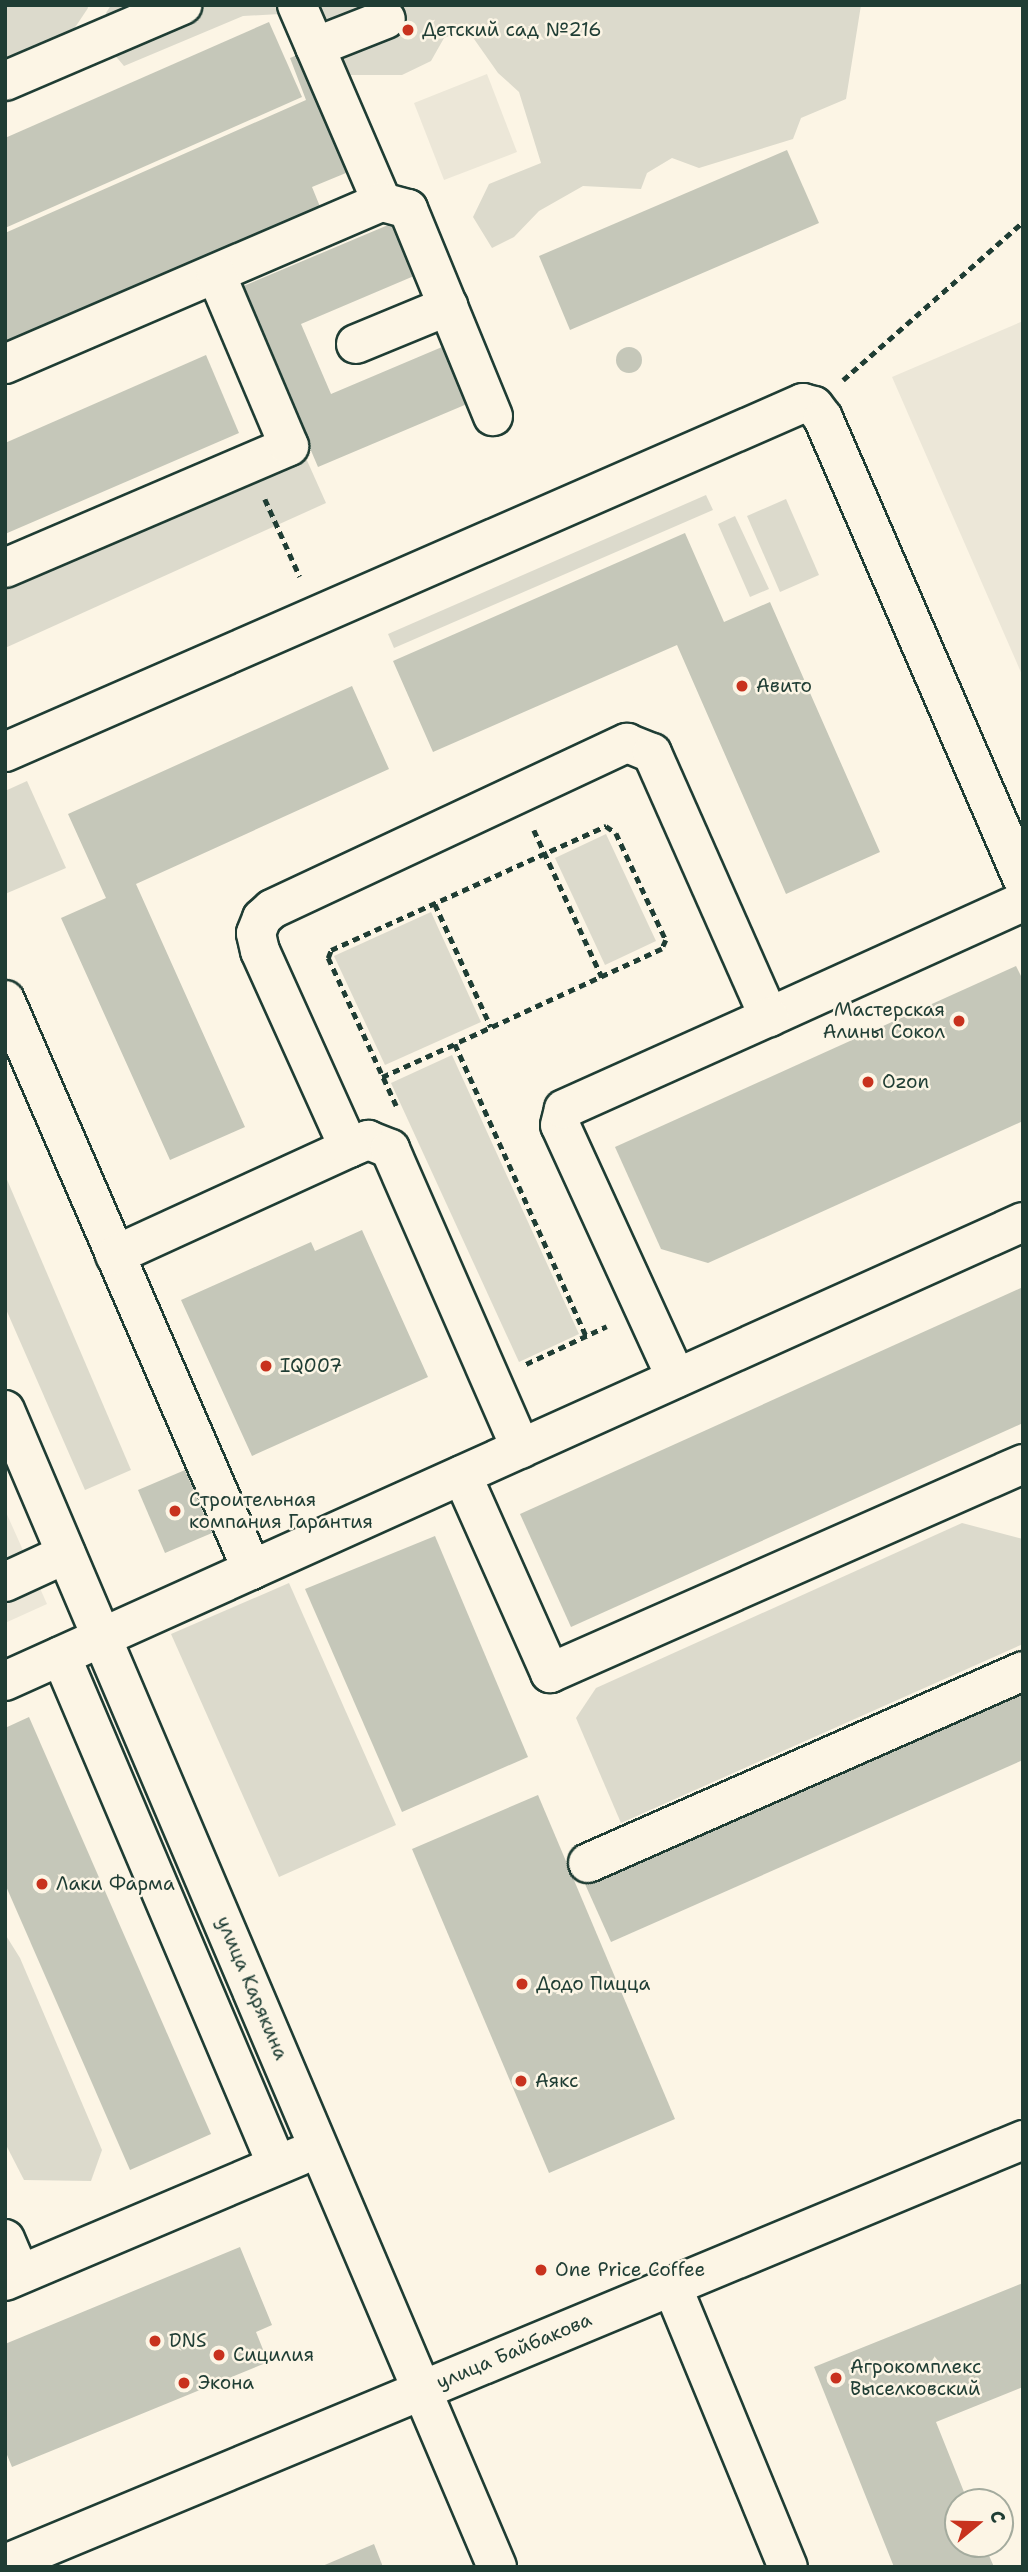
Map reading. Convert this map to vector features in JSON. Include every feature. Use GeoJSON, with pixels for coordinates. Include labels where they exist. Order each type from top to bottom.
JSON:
{"type":"FeatureCollection","features":[{"type":"Feature","properties":{"kind":"street"},"geometry":{"type":"LineString","coordinates":[[5,81],[182,5]]}},
{"type":"Feature","properties":{"kind":"street"},"geometry":{"type":"LineString","coordinates":[[297,5],[382,202]]}},
{"type":"Feature","properties":{"kind":"street"},"geometry":{"type":"LineString","coordinates":[[315,47],[386,19]]}},
{"type":"Feature","properties":{"kind":"street"},"geometry":{"type":"LineString","coordinates":[[5,364],[382,202],[408,209],[493,416]]}},
{"type":"Feature","properties":{"kind":"street"},"geometry":{"type":"LineString","coordinates":[[5,568],[289,446],[216,274]]}},
{"type":"Feature","properties":{"kind":"street"},"geometry":{"type":"LineString","coordinates":[[356,344],[448,306]]}},
{"type":"Feature","properties":{"kind":"street"},"geometry":{"type":"LineString","coordinates":[[5,752],[792,406],[814,406],[1023,880]]}},
{"type":"Feature","properties":{"kind":"street"},"geometry":{"type":"LineString","coordinates":[[349,1148],[260,951],[256,933],[262,918],[627,743],[652,753],[769,1017]]}},
{"type":"Feature","properties":{"kind":"street"},"geometry":{"type":"LineString","coordinates":[[676,1378],[560,1125],[564,1109],[1023,902]]}},
{"type":"Feature","properties":{"kind":"street"},"geometry":{"type":"LineString","coordinates":[[5,1000],[252,1570]]}},
{"type":"Feature","properties":{"kind":"street"},"geometry":{"type":"LineString","coordinates":[[115,1255],[368,1140],[390,1149],[521,1449]]}},
{"type":"Feature","properties":{"kind":"street"},"geometry":{"type":"LineString","coordinates":[[5,1681],[1023,1222]]}},
{"type":"Feature","properties":{"kind":"street","name":"улица Карякина"},"geometry":{"type":"LineString","coordinates":[[5,1410],[424,2389],[497,2567]]}},
{"type":"Feature","properties":{"kind":"street"},"geometry":{"type":"LineString","coordinates":[[462,1475],[550,1673],[1023,1464]]}},
{"type":"Feature","properties":{"kind":"street"},"geometry":{"type":"LineString","coordinates":[[5,1582],[66,1554]]}},
{"type":"Feature","properties":{"kind":"street"},"geometry":{"type":"LineString","coordinates":[[61,1656],[277,2165]]}},
{"type":"Feature","properties":{"kind":"street"},"geometry":{"type":"LineString","coordinates":[[588,1863],[1023,1671]]}},
{"type":"Feature","properties":{"kind":"street","name":"улица Байбакова"},"geometry":{"type":"LineString","coordinates":[[5,2564],[1023,2140]]}},
{"type":"Feature","properties":{"kind":"street"},"geometry":{"type":"LineString","coordinates":[[5,2239],[13,2278],[320,2147]]}},
{"type":"Feature","properties":{"kind":"street"},"geometry":{"type":"LineString","coordinates":[[672,2286],[788,2567]]}},
{"type":"Feature","properties":{"kind":"path"},"geometry":{"type":"LineString","coordinates":[[814,406],[1023,222]]}},
{"type":"Feature","properties":{"kind":"path"},"geometry":{"type":"LineString","coordinates":[[249,463],[317,615]]}},
{"type":"Feature","properties":{"kind":"path"},"geometry":{"type":"LineString","coordinates":[[517,795],[602,976]]}},
{"type":"Feature","properties":{"kind":"path"},"geometry":{"type":"LineString","coordinates":[[382,1077],[663,949],[666,940],[616,833],[606,825],[331,950],[328,958],[382,1077],[400,1115]]}},
{"type":"Feature","properties":{"kind":"path"},"geometry":{"type":"LineString","coordinates":[[435,904],[491,1027]]}},
{"type":"Feature","properties":{"kind":"path"},"geometry":{"type":"LineString","coordinates":[[455,1044],[586,1336]]}},
{"type":"Feature","properties":{"kind":"path"},"geometry":{"type":"LineString","coordinates":[[492,1381],[643,1309]]}},
{"type":"Feature","properties":{"kind":"shaded area"},"geometry":{"type":"Polygon","coordinates":[[[5,5],[87,5],[88,8],[74,29],[30,58],[5,67],[5,5]]]}},
{"type":"Feature","properties":{"kind":"shaded area"},"geometry":{"type":"Polygon","coordinates":[[[111,5],[861,5],[846,99],[801,118],[793,139],[699,168],[672,158],[647,173],[641,189],[583,186],[539,211],[514,237],[492,248],[473,217],[489,184],[541,163],[519,92],[498,73],[467,29],[444,38],[431,61],[402,75],[342,75],[298,38],[280,14],[243,16],[124,66],[113,53],[106,13],[111,5]]]}},
{"type":"Feature","properties":{"kind":"shaded area"},"geometry":{"type":"Polygon","coordinates":[[[487,74],[517,152],[444,180],[414,103],[487,74]]]}},
{"type":"Feature","properties":{"kind":"shaded area"},"geometry":{"type":"Polygon","coordinates":[[[1023,321],[1023,677],[892,377],[1023,321]]]}},
{"type":"Feature","properties":{"kind":"shaded area"},"geometry":{"type":"Polygon","coordinates":[[[305,456],[326,503],[5,648],[5,588],[305,456]]]}},
{"type":"Feature","properties":{"kind":"shaded area"},"geometry":{"type":"Polygon","coordinates":[[[706,495],[713,510],[394,648],[388,634],[706,495]]]}},
{"type":"Feature","properties":{"kind":"shaded area"},"geometry":{"type":"Polygon","coordinates":[[[786,499],[819,575],[780,592],[747,516],[786,499]]]}},
{"type":"Feature","properties":{"kind":"shaded area"},"geometry":{"type":"Polygon","coordinates":[[[735,516],[769,589],[750,597],[718,524],[735,516]]]}},
{"type":"Feature","properties":{"kind":"shaded area"},"geometry":{"type":"Polygon","coordinates":[[[27,781],[66,868],[5,894],[5,791],[27,781]]]}},
{"type":"Feature","properties":{"kind":"shaded area"},"geometry":{"type":"Polygon","coordinates":[[[606,834],[656,941],[605,965],[555,858],[606,834]]]}},
{"type":"Feature","properties":{"kind":"shaded area"},"geometry":{"type":"Polygon","coordinates":[[[431,912],[481,1022],[385,1065],[334,956],[431,912]]]}},
{"type":"Feature","properties":{"kind":"shaded area"},"geometry":{"type":"Polygon","coordinates":[[[452,1055],[579,1334],[519,1362],[391,1083],[452,1055]]]}},
{"type":"Feature","properties":{"kind":"shaded area"},"geometry":{"type":"Polygon","coordinates":[[[5,1175],[131,1470],[85,1490],[5,1307],[5,1175]]]}},
{"type":"Feature","properties":{"kind":"shaded area"},"geometry":{"type":"Polygon","coordinates":[[[5,1510],[47,1604],[5,1623],[5,1510]]]}},
{"type":"Feature","properties":{"kind":"shaded area"},"geometry":{"type":"Polygon","coordinates":[[[962,1523],[1023,1539],[1023,1644],[621,1823],[576,1718],[596,1688],[962,1523]]]}},
{"type":"Feature","properties":{"kind":"shaded area"},"geometry":{"type":"Polygon","coordinates":[[[289,1583],[396,1825],[279,1877],[171,1634],[289,1583]]]}},
{"type":"Feature","properties":{"kind":"shaded area"},"geometry":{"type":"Polygon","coordinates":[[[5,1934],[20,1958],[102,2150],[91,2181],[24,2180],[5,2143],[5,1934]]]}},
{"type":"Feature","properties":{"kind":"building"},"geometry":{"type":"Polygon","coordinates":[[[269,22],[302,97],[5,228],[5,138],[269,22]]]}},
{"type":"Feature","properties":{"kind":"building"},"geometry":{"type":"Polygon","coordinates":[[[307,51],[358,168],[312,187],[323,214],[5,346],[5,233],[306,100],[290,58],[307,51]]]}},
{"type":"Feature","properties":{"kind":"building"},"geometry":{"type":"Polygon","coordinates":[[[787,150],[819,223],[570,330],[539,256],[787,150]]]}},
{"type":"Feature","properties":{"kind":"building"},"geometry":{"type":"Polygon","coordinates":[[[400,220],[421,273],[301,324],[331,394],[442,347],[467,404],[318,467],[241,287],[400,220]]]}},
{"type":"Feature","properties":{"kind":"building"},"geometry":{"type":"Polygon","coordinates":[[[629,347],[638,351],[642,360],[638,369],[629,373],[620,369],[616,360],[620,351],[629,347]]]}},
{"type":"Feature","properties":{"kind":"building"},"geometry":{"type":"Polygon","coordinates":[[[206,355],[239,433],[5,534],[5,443],[206,355]]]}},
{"type":"Feature","properties":{"kind":"building"},"geometry":{"type":"Polygon","coordinates":[[[685,533],[724,622],[770,602],[880,852],[786,894],[677,645],[433,752],[393,661],[685,533]]]}},
{"type":"Feature","properties":{"kind":"building"},"geometry":{"type":"Polygon","coordinates":[[[352,686],[389,769],[136,884],[245,1127],[170,1160],[61,918],[106,898],[68,814],[352,686]]]}},
{"type":"Feature","properties":{"kind":"building"},"geometry":{"type":"Polygon","coordinates":[[[1016,966],[1023,980],[1023,1121],[708,1263],[661,1249],[615,1147],[1016,966]]]}},
{"type":"Feature","properties":{"kind":"building"},"geometry":{"type":"Polygon","coordinates":[[[362,1230],[428,1377],[252,1456],[181,1300],[311,1242],[315,1251],[362,1230]]]}},
{"type":"Feature","properties":{"kind":"building"},"geometry":{"type":"Polygon","coordinates":[[[1023,1287],[1023,1423],[571,1627],[520,1514],[1023,1287]]]}},
{"type":"Feature","properties":{"kind":"building","name":"Строительная компания Гарантия"},"geometry":{"type":"Polygon","coordinates":[[[185,1470],[212,1533],[165,1553],[138,1490],[185,1470]]]}},
{"type":"Feature","properties":{"kind":"building"},"geometry":{"type":"Polygon","coordinates":[[[435,1536],[528,1757],[402,1812],[305,1589],[435,1536]]]}},
{"type":"Feature","properties":{"kind":"building"},"geometry":{"type":"Polygon","coordinates":[[[1023,1693],[1023,1760],[611,1942],[585,1884],[1023,1693]]]}},
{"type":"Feature","properties":{"kind":"building"},"geometry":{"type":"Polygon","coordinates":[[[29,1717],[211,2134],[130,2170],[5,1884],[5,1728],[29,1717]]]}},
{"type":"Feature","properties":{"kind":"building"},"geometry":{"type":"Polygon","coordinates":[[[538,1795],[675,2119],[549,2173],[412,1849],[538,1795]]]}},
{"type":"Feature","properties":{"kind":"building"},"geometry":{"type":"Polygon","coordinates":[[[240,2247],[272,2325],[256,2332],[268,2362],[12,2467],[5,2450],[5,2344],[240,2247]]]}},
{"type":"Feature","properties":{"kind":"building"},"geometry":{"type":"Polygon","coordinates":[[[1023,2283],[1023,2387],[936,2422],[962,2488],[944,2488],[944,2558],[990,2558],[994,2567],[894,2567],[814,2367],[1023,2283]]]}},
{"type":"Feature","properties":{"kind":"building"},"geometry":{"type":"Polygon","coordinates":[[[374,2544],[383,2567],[320,2567],[374,2544]]]}},
{"type":"Feature","properties":{"kind":"place","name":"Детский сад №216"},"geometry":{"type":"Point","coordinates":[408,30]}},
{"type":"Feature","properties":{"kind":"place","name":"Авито"},"geometry":{"type":"Point","coordinates":[742,686]}},
{"type":"Feature","properties":{"kind":"place","name":"Мастерская Алины Сокол"},"geometry":{"type":"Point","coordinates":[959,1021]}},
{"type":"Feature","properties":{"kind":"place","name":"Ozon"},"geometry":{"type":"Point","coordinates":[868,1082]}},
{"type":"Feature","properties":{"kind":"place","name":"IQ007"},"geometry":{"type":"Point","coordinates":[266,1366]}},
{"type":"Feature","properties":{"kind":"place","name":"Строительная компания Гарантия"},"geometry":{"type":"Point","coordinates":[175,1511]}},
{"type":"Feature","properties":{"kind":"place","name":"Лаки Фарма"},"geometry":{"type":"Point","coordinates":[42,1884]}},
{"type":"Feature","properties":{"kind":"place","name":"Додо Пицца"},"geometry":{"type":"Point","coordinates":[522,1984]}},
{"type":"Feature","properties":{"kind":"place","name":"Аякс"},"geometry":{"type":"Point","coordinates":[521,2081]}},
{"type":"Feature","properties":{"kind":"place","name":"One Price Coffee"},"geometry":{"type":"Point","coordinates":[541,2270]}},
{"type":"Feature","properties":{"kind":"place","name":"DNS"},"geometry":{"type":"Point","coordinates":[155,2341]}},
{"type":"Feature","properties":{"kind":"place","name":"Сицилия"},"geometry":{"type":"Point","coordinates":[219,2355]}},
{"type":"Feature","properties":{"kind":"place","name":"Агрокомплекс Выселковский"},"geometry":{"type":"Point","coordinates":[836,2378]}},
{"type":"Feature","properties":{"kind":"place","name":"Экона"},"geometry":{"type":"Point","coordinates":[184,2383]}}]}
